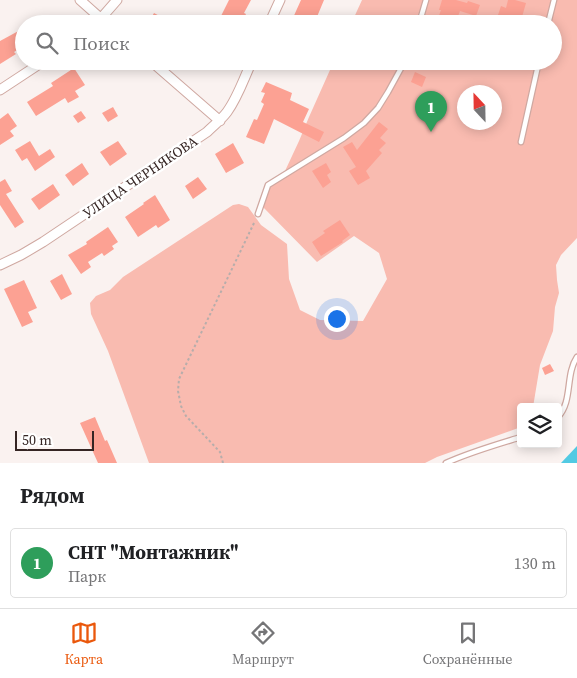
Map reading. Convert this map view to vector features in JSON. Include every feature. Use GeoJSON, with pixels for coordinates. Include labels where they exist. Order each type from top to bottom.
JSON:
{"type":"FeatureCollection","features":[{"type":"Feature","properties":{"kind":"street"},"geometry":{"type":"LineString","coordinates":[[80,0],[94,15]]}},
{"type":"Feature","properties":{"kind":"street"},"geometry":{"type":"LineString","coordinates":[[106,15],[116,0]]}},
{"type":"Feature","properties":{"kind":"street"},"geometry":{"type":"LineString","coordinates":[[273,15],[280,0]]}},
{"type":"Feature","properties":{"kind":"street"},"geometry":{"type":"LineString","coordinates":[[0,90],[30,70]]}},
{"type":"Feature","properties":{"kind":"street"},"geometry":{"type":"LineString","coordinates":[[160,70],[220,121]]}},
{"type":"Feature","properties":{"kind":"street","name":"УЛИЦА ЧЕРНЯКОВА"},"geometry":{"type":"LineString","coordinates":[[0,265],[44,242],[207,132],[228,111],[248,70]]}},
{"type":"Feature","properties":{"kind":"lane"},"geometry":{"type":"LineString","coordinates":[[422,15],[426,0]]}},
{"type":"Feature","properties":{"kind":"lane"},"geometry":{"type":"LineString","coordinates":[[550,15],[554,0]]}},
{"type":"Feature","properties":{"kind":"lane"},"geometry":{"type":"LineString","coordinates":[[258,214],[268,185],[329,148],[364,123],[378,108],[400,70]]}},
{"type":"Feature","properties":{"kind":"lane"},"geometry":{"type":"LineString","coordinates":[[521,142],[537,70]]}},
{"type":"Feature","properties":{"kind":"lane"},"geometry":{"type":"LineString","coordinates":[[562,410],[565,405],[573,362],[577,357]]}},
{"type":"Feature","properties":{"kind":"lane"},"geometry":{"type":"LineString","coordinates":[[446,463],[469,453],[517,439]]}},
{"type":"Feature","properties":{"kind":"path"},"geometry":{"type":"LineString","coordinates":[[223,463],[220,452],[186,416],[181,406],[178,391],[179,379],[258,214]]}},
{"type":"Feature","properties":{"kind":"shaded area"},"geometry":{"type":"Polygon","coordinates":[[[362,0],[577,0],[577,238],[561,255],[556,265],[559,293],[555,307],[553,331],[540,365],[534,403],[517,403],[517,428],[425,463],[149,463],[108,351],[91,314],[90,303],[96,296],[110,290],[123,277],[233,205],[239,204],[248,207],[261,225],[287,244],[289,279],[300,310],[320,320],[363,321],[387,279],[379,253],[354,236],[317,262],[263,207],[268,189],[285,171],[330,70],[562,70],[562,15],[355,15],[362,0]]]}},
{"type":"Feature","properties":{"kind":"water"},"geometry":{"type":"Polygon","coordinates":[[[577,446],[577,463],[561,463],[577,446]]]}},
{"type":"Feature","properties":{"kind":"building"},"geometry":{"type":"Polygon","coordinates":[[[229,0],[251,0],[244,13],[246,15],[222,15],[229,0]]]}},
{"type":"Feature","properties":{"kind":"building"},"geometry":{"type":"Polygon","coordinates":[[[301,0],[324,0],[318,15],[294,15],[301,0]]]}},
{"type":"Feature","properties":{"kind":"building"},"geometry":{"type":"Polygon","coordinates":[[[442,0],[456,0],[467,3],[468,1],[480,5],[476,15],[460,11],[458,15],[439,15],[441,10],[439,10],[442,0]]]}},
{"type":"Feature","properties":{"kind":"building"},"geometry":{"type":"Polygon","coordinates":[[[508,0],[526,3],[523,15],[498,15],[501,6],[506,8],[508,0]]]}},
{"type":"Feature","properties":{"kind":"building"},"geometry":{"type":"Polygon","coordinates":[[[15,33],[15,55],[0,64],[0,41],[15,33]]]}},
{"type":"Feature","properties":{"kind":"building"},"geometry":{"type":"Polygon","coordinates":[[[71,70],[75,70],[85,85],[75,91],[79,97],[68,103],[65,98],[36,116],[27,102],[53,86],[51,83],[71,70]]]}},
{"type":"Feature","properties":{"kind":"building"},"geometry":{"type":"Polygon","coordinates":[[[415,72],[426,77],[422,87],[411,82],[415,72]]]}},
{"type":"Feature","properties":{"kind":"building"},"geometry":{"type":"Polygon","coordinates":[[[266,82],[292,93],[290,100],[309,109],[303,122],[324,132],[319,142],[274,119],[264,144],[246,137],[254,119],[257,120],[264,104],[261,102],[265,93],[261,92],[266,82]]]}},
{"type":"Feature","properties":{"kind":"building"},"geometry":{"type":"Polygon","coordinates":[[[113,107],[118,116],[108,122],[102,113],[113,107]]]}},
{"type":"Feature","properties":{"kind":"building"},"geometry":{"type":"Polygon","coordinates":[[[81,111],[86,118],[78,123],[73,116],[81,111]]]}},
{"type":"Feature","properties":{"kind":"building"},"geometry":{"type":"Polygon","coordinates":[[[8,113],[17,126],[10,131],[14,136],[0,145],[0,119],[8,113]]]}},
{"type":"Feature","properties":{"kind":"building"},"geometry":{"type":"Polygon","coordinates":[[[379,122],[388,129],[380,138],[386,143],[379,150],[382,153],[366,171],[370,178],[358,185],[349,171],[356,167],[343,147],[352,142],[357,150],[379,122]]]}},
{"type":"Feature","properties":{"kind":"building"},"geometry":{"type":"Polygon","coordinates":[[[30,141],[39,156],[50,149],[55,157],[35,171],[27,158],[22,161],[15,150],[30,141]]]}},
{"type":"Feature","properties":{"kind":"building"},"geometry":{"type":"Polygon","coordinates":[[[118,141],[127,154],[110,166],[100,152],[118,141]]]}},
{"type":"Feature","properties":{"kind":"building"},"geometry":{"type":"Polygon","coordinates":[[[233,143],[244,163],[226,173],[215,154],[233,143]]]}},
{"type":"Feature","properties":{"kind":"building"},"geometry":{"type":"Polygon","coordinates":[[[82,163],[89,174],[73,186],[65,175],[82,163]]]}},
{"type":"Feature","properties":{"kind":"building"},"geometry":{"type":"Polygon","coordinates":[[[326,163],[331,172],[327,175],[331,182],[323,188],[312,171],[326,163]]]}},
{"type":"Feature","properties":{"kind":"building"},"geometry":{"type":"Polygon","coordinates":[[[198,177],[207,189],[193,199],[185,186],[198,177]]]}},
{"type":"Feature","properties":{"kind":"building"},"geometry":{"type":"Polygon","coordinates":[[[5,179],[12,191],[6,194],[24,222],[15,228],[0,205],[0,182],[5,179]]]}},
{"type":"Feature","properties":{"kind":"building"},"geometry":{"type":"Polygon","coordinates":[[[53,184],[60,195],[39,210],[31,199],[53,184]]]}},
{"type":"Feature","properties":{"kind":"building"},"geometry":{"type":"Polygon","coordinates":[[[155,195],[170,220],[158,228],[156,225],[138,237],[125,217],[155,195]]]}},
{"type":"Feature","properties":{"kind":"building"},"geometry":{"type":"Polygon","coordinates":[[[340,220],[350,235],[343,242],[321,256],[312,242],[325,233],[323,231],[340,220]]]}},
{"type":"Feature","properties":{"kind":"building"},"geometry":{"type":"Polygon","coordinates":[[[108,227],[118,242],[112,246],[114,249],[104,256],[102,253],[88,262],[91,267],[81,274],[68,255],[87,244],[86,242],[108,227]]]}},
{"type":"Feature","properties":{"kind":"building"},"geometry":{"type":"Polygon","coordinates":[[[62,274],[72,294],[61,300],[50,281],[62,274]]]}},
{"type":"Feature","properties":{"kind":"building"},"geometry":{"type":"Polygon","coordinates":[[[24,280],[37,308],[28,312],[33,322],[22,327],[4,289],[24,280]]]}},
{"type":"Feature","properties":{"kind":"building"},"geometry":{"type":"Polygon","coordinates":[[[550,364],[554,371],[545,375],[542,368],[550,364]]]}},
{"type":"Feature","properties":{"kind":"building"},"geometry":{"type":"Polygon","coordinates":[[[95,417],[117,463],[98,463],[80,423],[95,417]]]}},
{"type":"Feature","properties":{"kind":"place","name":"СНТ \"Монтажник\""},"geometry":{"type":"Point","coordinates":[431,132]}}]}
